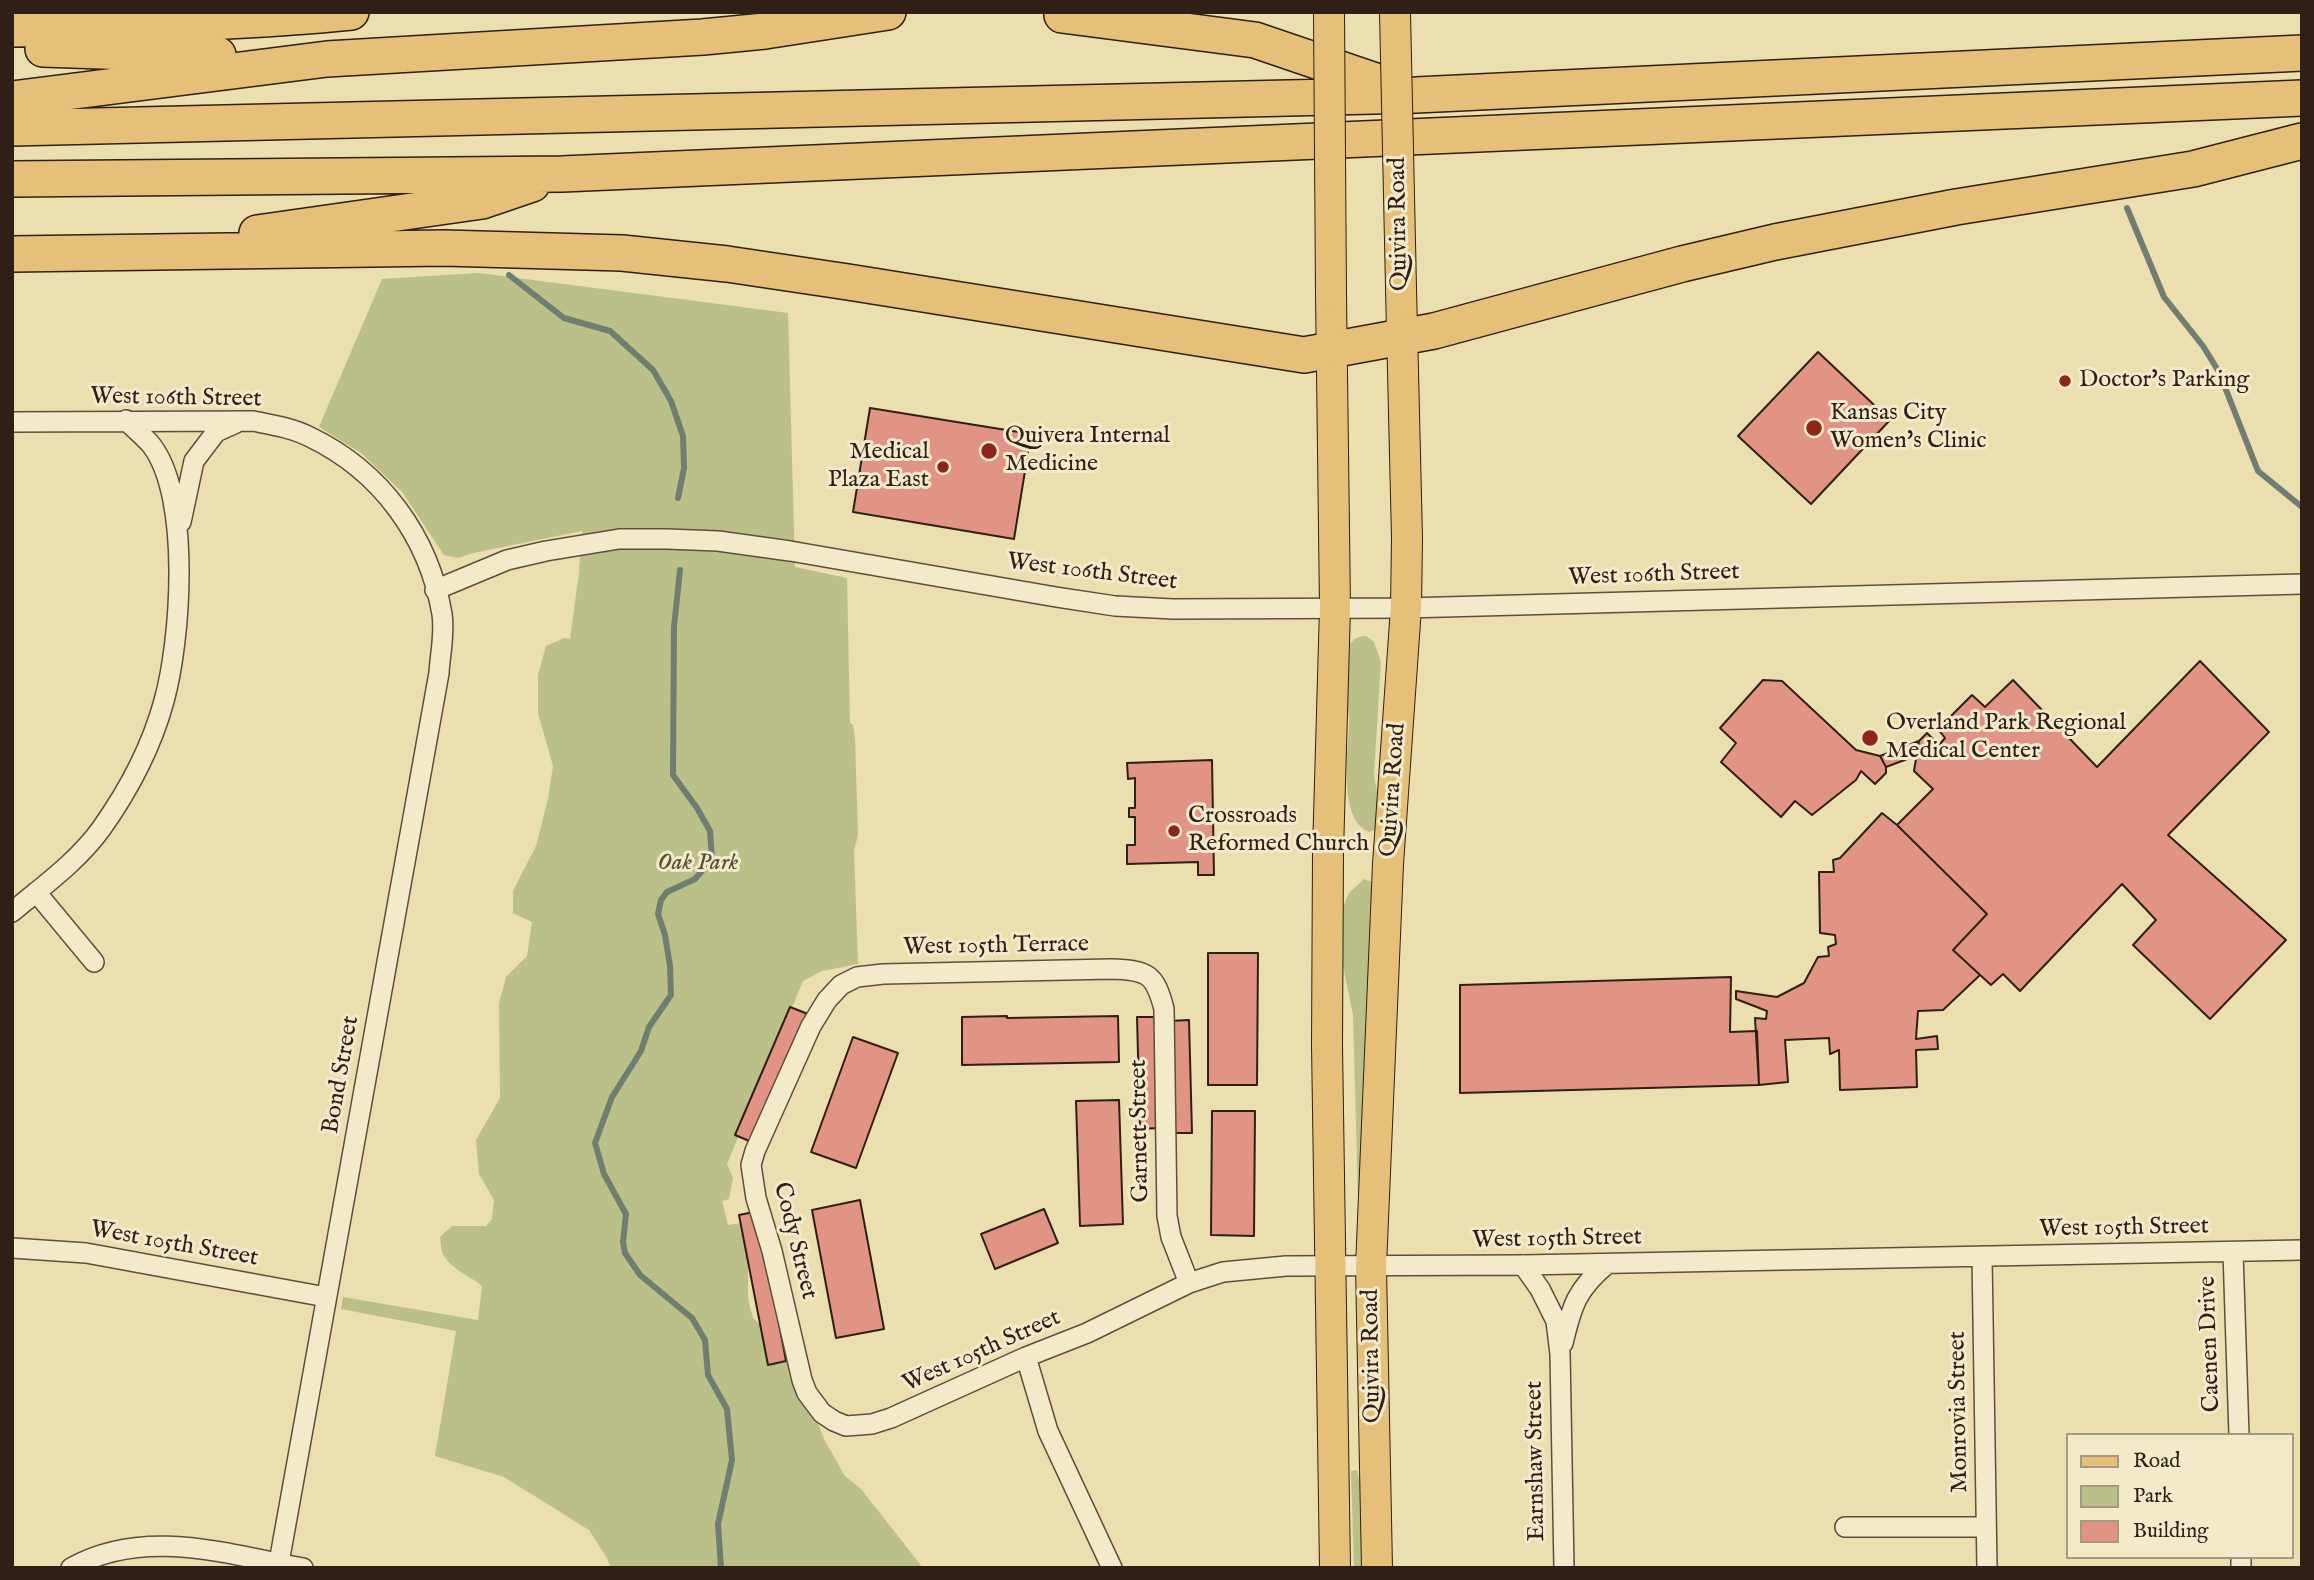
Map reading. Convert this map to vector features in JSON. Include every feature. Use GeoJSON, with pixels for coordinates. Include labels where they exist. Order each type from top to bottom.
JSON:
{"type":"FeatureCollection","features":[{"type":"Feature","properties":{"kind":"highway"},"geometry":{"type":"LineString","coordinates":[[12,29],[236,21],[351,12]]}},
{"type":"Feature","properties":{"kind":"highway"},"geometry":{"type":"LineString","coordinates":[[12,99],[327,59],[703,37],[765,31],[888,12]]}},
{"type":"Feature","properties":{"kind":"highway"},"geometry":{"type":"LineString","coordinates":[[1062,15],[1255,40],[1416,96]]}},
{"type":"Feature","properties":{"kind":"highway"},"geometry":{"type":"LineString","coordinates":[[12,48],[327,59]]}},
{"type":"Feature","properties":{"kind":"highway"},"geometry":{"type":"LineString","coordinates":[[12,128],[1416,96],[2302,53]]}},
{"type":"Feature","properties":{"kind":"highway"},"geometry":{"type":"LineString","coordinates":[[12,179],[562,174],[2302,98]]}},
{"type":"Feature","properties":{"kind":"highway"},"geometry":{"type":"LineString","coordinates":[[12,254],[443,248],[622,253],[727,264],[835,280],[1304,355],[1434,331],[1682,264],[1775,242],[1956,207],[2193,169],[2302,141]]}},
{"type":"Feature","properties":{"kind":"highway"},"geometry":{"type":"LineString","coordinates":[[143,252],[314,223],[482,201],[562,174]]}},
{"type":"Feature","properties":{"kind":"main road","name":"Quivira Road"},"geometry":{"type":"LineString","coordinates":[[1329,12],[1335,608],[1328,852],[1327,1045],[1335,1568]]}},
{"type":"Feature","properties":{"kind":"main road","name":"Quivira Road"},"geometry":{"type":"LineString","coordinates":[[1377,1568],[1371,1267],[1388,864],[1406,608],[1407,538],[1395,12]]}},
{"type":"Feature","properties":{"kind":"street"},"geometry":{"type":"LineString","coordinates":[[12,912],[79,856],[101,829],[120,800],[146,750],[164,701],[174,652],[178,613],[178,540],[172,488],[153,447],[126,420]]}},
{"type":"Feature","properties":{"kind":"street"},"geometry":{"type":"LineString","coordinates":[[178,540],[194,461],[216,432],[243,421]]}},
{"type":"Feature","properties":{"kind":"street","name":"West 106th Street"},"geometry":{"type":"LineString","coordinates":[[12,422],[253,421],[308,436],[338,451],[366,472],[393,502],[424,552],[435,590],[508,560],[619,539],[718,541],[1042,595],[1115,606],[1173,610],[1406,608],[2302,584]]}},
{"type":"Feature","properties":{"kind":"street","name":"Bond Street"},"geometry":{"type":"LineString","coordinates":[[278,1566],[439,673],[442,617],[435,590]]}},
{"type":"Feature","properties":{"kind":"street"},"geometry":{"type":"LineString","coordinates":[[36,892],[94,961]]}},
{"type":"Feature","properties":{"kind":"street","name":"West 105th Terrace"},"geometry":{"type":"LineString","coordinates":[[841,985],[857,977],[897,974],[1111,969],[1137,971],[1152,978]]}},
{"type":"Feature","properties":{"kind":"street","name":"Garnett Street"},"geometry":{"type":"LineString","coordinates":[[1152,978],[1159,989],[1164,1009],[1168,1227],[1189,1283]]}},
{"type":"Feature","properties":{"kind":"street","name":"Cody Street"},"geometry":{"type":"LineString","coordinates":[[841,985],[827,1000],[811,1026],[751,1165],[756,1198],[775,1262],[802,1380],[813,1404],[834,1421],[846,1426]]}},
{"type":"Feature","properties":{"kind":"street","name":"West 105th Street"},"geometry":{"type":"LineString","coordinates":[[12,1248],[86,1253],[327,1297]]}},
{"type":"Feature","properties":{"kind":"street","name":"West 105th Street"},"geometry":{"type":"LineString","coordinates":[[846,1426],[891,1419],[1026,1357],[1087,1333],[1189,1283],[1223,1272],[1286,1266],[1607,1264],[2302,1251]]}},
{"type":"Feature","properties":{"kind":"street","name":"Caenen Drive"},"geometry":{"type":"LineString","coordinates":[[2233,1252],[2238,1433]]}},
{"type":"Feature","properties":{"kind":"street","name":"Monrovia Street"},"geometry":{"type":"LineString","coordinates":[[1982,1256],[1987,1568]]}},
{"type":"Feature","properties":{"kind":"street","name":"Earnshaw Street"},"geometry":{"type":"LineString","coordinates":[[1560,1354],[1576,1297],[1590,1278],[1607,1264]]}},
{"type":"Feature","properties":{"kind":"street","name":"Earnshaw Street"},"geometry":{"type":"LineString","coordinates":[[1523,1265],[1540,1289],[1556,1321],[1560,1354],[1564,1568]]}},
{"type":"Feature","properties":{"kind":"street"},"geometry":{"type":"LineString","coordinates":[[1026,1357],[1048,1431],[1112,1568]]}},
{"type":"Feature","properties":{"kind":"street"},"geometry":{"type":"LineString","coordinates":[[1845,1527],[1986,1527]]}},
{"type":"Feature","properties":{"kind":"street"},"geometry":{"type":"LineString","coordinates":[[71,1568],[100,1554],[158,1545],[183,1546],[278,1566],[303,1568]]}},
{"type":"Feature","properties":{"kind":"green space","name":"Oak Park"},"geometry":{"type":"Polygon","coordinates":[[[479,273],[788,313],[795,567],[847,578],[850,723],[853,725],[855,739],[858,835],[854,851],[858,964],[822,971],[803,981],[727,1164],[733,1178],[729,1199],[722,1201],[728,1225],[742,1223],[753,1233],[748,1269],[748,1299],[753,1318],[789,1352],[825,1441],[845,1476],[861,1489],[923,1568],[611,1568],[589,1530],[504,1477],[435,1456],[456,1331],[341,1309],[343,1297],[478,1320],[482,1286],[446,1259],[440,1237],[452,1226],[486,1226],[492,1219],[494,1200],[479,1174],[476,1140],[500,1098],[499,1003],[506,977],[527,956],[532,922],[513,913],[513,891],[536,846],[553,766],[538,713],[538,675],[546,646],[564,638],[570,639],[579,573],[582,531],[458,558],[444,555],[402,492],[361,453],[319,427],[382,279],[479,273]]]}},
{"type":"Feature","properties":{"kind":"green space"},"geometry":{"type":"Polygon","coordinates":[[[1366,636],[1374,642],[1381,662],[1374,774],[1379,806],[1377,829],[1369,832],[1359,825],[1352,813],[1349,798],[1349,716],[1342,681],[1348,648],[1358,637],[1366,636]]]}},
{"type":"Feature","properties":{"kind":"green space"},"geometry":{"type":"Polygon","coordinates":[[[1364,879],[1372,882],[1373,891],[1366,1027],[1364,1198],[1358,1198],[1353,1015],[1339,946],[1339,916],[1349,893],[1364,879]]]}},
{"type":"Feature","properties":{"kind":"green space"},"geometry":{"type":"Polygon","coordinates":[[[1357,1470],[1361,1488],[1366,1568],[1354,1568],[1351,1471],[1357,1470]]]}},
{"type":"Feature","properties":{"kind":"building","name":"Kansas City Women's Clinic"},"geometry":{"type":"Polygon","coordinates":[[[1818,352],[1890,420],[1811,504],[1738,436],[1818,352]]]}},
{"type":"Feature","properties":{"kind":"building","name":"Medical Plaza East"},"geometry":{"type":"Polygon","coordinates":[[[870,408],[1031,434],[1014,539],[853,512],[870,408]]]}},
{"type":"Feature","properties":{"kind":"building"},"geometry":{"type":"Polygon","coordinates":[[[2200,661],[2269,732],[2168,835],[2286,940],[2210,1019],[2133,945],[2156,920],[2122,884],[2020,991],[2003,974],[1991,985],[1953,950],[1987,914],[1897,825],[1933,789],[1914,771],[1919,741],[1927,733],[1939,745],[1945,738],[1938,729],[1972,695],[1985,707],[2013,680],[2097,767],[2200,661]]]}},
{"type":"Feature","properties":{"kind":"building"},"geometry":{"type":"Polygon","coordinates":[[[1763,680],[1782,681],[1856,750],[1880,756],[1886,773],[1875,784],[1861,771],[1856,780],[1812,815],[1795,801],[1781,817],[1721,762],[1736,743],[1720,728],[1763,680]]]}},
{"type":"Feature","properties":{"kind":"building"},"geometry":{"type":"Polygon","coordinates":[[[1919,741],[1915,756],[1886,767],[1880,756],[1919,741]]]}},
{"type":"Feature","properties":{"kind":"building","name":"Crossroads Reformed Church"},"geometry":{"type":"Polygon","coordinates":[[[1212,760],[1214,875],[1198,875],[1198,862],[1127,864],[1127,845],[1135,845],[1135,817],[1129,817],[1129,808],[1135,808],[1135,778],[1128,779],[1127,763],[1212,760]]]}},
{"type":"Feature","properties":{"kind":"building"},"geometry":{"type":"Polygon","coordinates":[[[1882,813],[1987,914],[1953,950],[1980,975],[1943,1010],[1918,1011],[1916,1039],[1937,1036],[1938,1049],[1916,1050],[1917,1087],[1840,1090],[1839,1050],[1830,1054],[1829,1038],[1785,1040],[1788,1082],[1759,1085],[1755,1018],[1766,1019],[1767,1011],[1736,999],[1736,991],[1777,997],[1804,983],[1818,957],[1829,956],[1828,947],[1836,944],[1835,935],[1820,933],[1819,872],[1834,872],[1833,860],[1840,858],[1882,813]]]}},
{"type":"Feature","properties":{"kind":"building"},"geometry":{"type":"Polygon","coordinates":[[[1208,953],[1258,953],[1257,1085],[1208,1085],[1208,953]]]}},
{"type":"Feature","properties":{"kind":"building"},"geometry":{"type":"Polygon","coordinates":[[[1731,977],[1730,1032],[1757,1031],[1759,1085],[1460,1093],[1460,985],[1731,977]]]}},
{"type":"Feature","properties":{"kind":"building"},"geometry":{"type":"Polygon","coordinates":[[[790,1007],[808,1014],[754,1143],[735,1135],[790,1007]]]}},
{"type":"Feature","properties":{"kind":"building"},"geometry":{"type":"Polygon","coordinates":[[[1118,1016],[1119,1062],[962,1065],[962,1017],[1118,1016]]]}},
{"type":"Feature","properties":{"kind":"building"},"geometry":{"type":"Polygon","coordinates":[[[1137,1017],[1155,1017],[1158,1128],[1140,1129],[1137,1017]]]}},
{"type":"Feature","properties":{"kind":"building"},"geometry":{"type":"Polygon","coordinates":[[[1189,1020],[1192,1133],[1173,1133],[1170,1021],[1189,1020]]]}},
{"type":"Feature","properties":{"kind":"building"},"geometry":{"type":"Polygon","coordinates":[[[853,1037],[898,1053],[856,1168],[811,1152],[853,1037]]]}},
{"type":"Feature","properties":{"kind":"building"},"geometry":{"type":"Polygon","coordinates":[[[1119,1100],[1123,1224],[1080,1226],[1076,1101],[1119,1100]]]}},
{"type":"Feature","properties":{"kind":"building"},"geometry":{"type":"Polygon","coordinates":[[[1212,1111],[1255,1111],[1254,1236],[1211,1235],[1212,1111]]]}},
{"type":"Feature","properties":{"kind":"building"},"geometry":{"type":"Polygon","coordinates":[[[860,1200],[884,1329],[836,1338],[812,1210],[860,1200]]]}},
{"type":"Feature","properties":{"kind":"building"},"geometry":{"type":"Polygon","coordinates":[[[1044,1209],[1058,1243],[995,1269],[981,1234],[1044,1209]]]}},
{"type":"Feature","properties":{"kind":"building"},"geometry":{"type":"Polygon","coordinates":[[[758,1211],[786,1361],[768,1365],[739,1215],[758,1211]]]}},
{"type":"Feature","properties":{"kind":"waterway"},"geometry":{"type":"LineString","coordinates":[[2127,208],[2164,297],[2203,346],[2219,372],[2258,471],[2302,507]]}},
{"type":"Feature","properties":{"kind":"waterway"},"geometry":{"type":"LineString","coordinates":[[509,275],[564,318],[610,331],[653,370],[671,401],[683,436],[684,468],[678,498]]}},
{"type":"Feature","properties":{"kind":"waterway"},"geometry":{"type":"LineString","coordinates":[[680,570],[674,627],[673,775],[710,831],[712,859],[695,879],[667,892],[661,900],[658,914],[670,966],[671,995],[649,1027],[641,1051],[612,1097],[595,1143],[604,1174],[626,1214],[623,1242],[625,1253],[640,1275],[692,1318],[705,1340],[708,1375],[727,1409],[732,1460],[718,1524],[721,1568]]}},
{"type":"Feature","properties":{"kind":"place","name":"Doctor's Parking"},"geometry":{"type":"Point","coordinates":[2065,381]}},
{"type":"Feature","properties":{"kind":"place","name":"Kansas City Women's Clinic"},"geometry":{"type":"Point","coordinates":[1814,428]}},
{"type":"Feature","properties":{"kind":"place","name":"Quivera Internal Medicine"},"geometry":{"type":"Point","coordinates":[989,451]}},
{"type":"Feature","properties":{"kind":"place","name":"Medical Plaza East"},"geometry":{"type":"Point","coordinates":[943,467]}},
{"type":"Feature","properties":{"kind":"place","name":"Overland Park Regional Medical Center"},"geometry":{"type":"Point","coordinates":[1870,738]}},
{"type":"Feature","properties":{"kind":"place","name":"Crossroads Reformed Church"},"geometry":{"type":"Point","coordinates":[1174,831]}}]}
